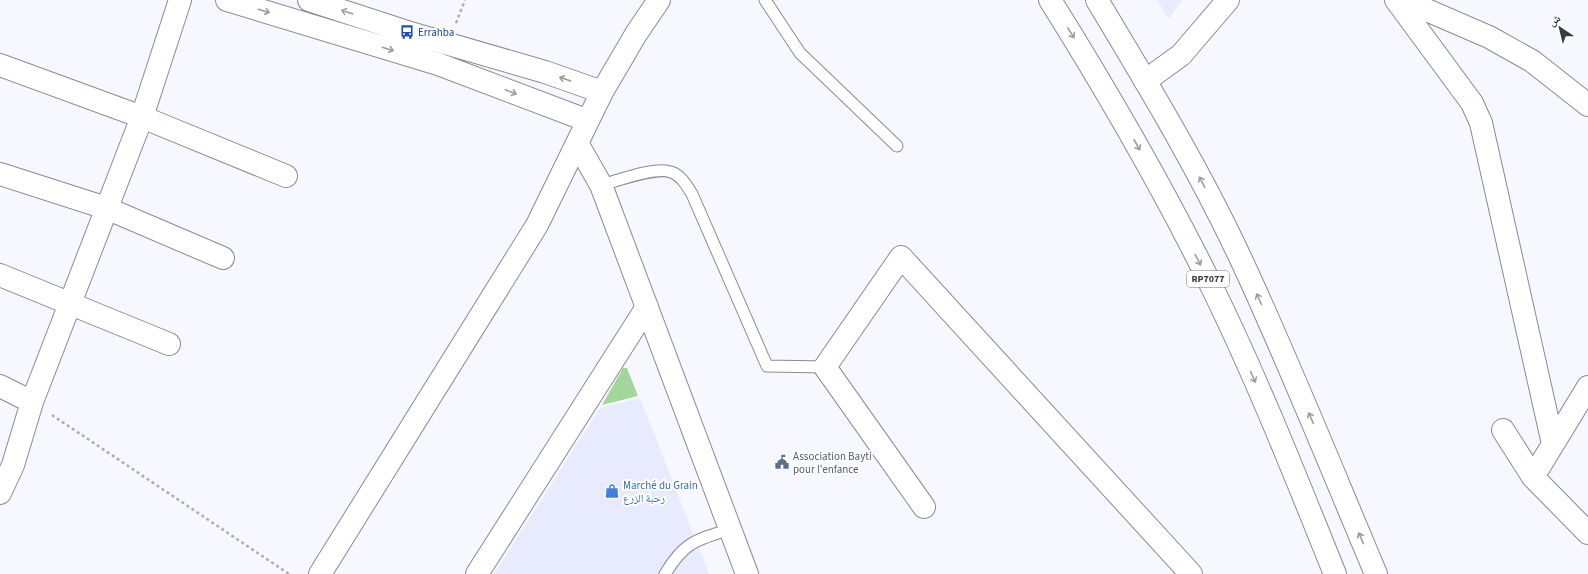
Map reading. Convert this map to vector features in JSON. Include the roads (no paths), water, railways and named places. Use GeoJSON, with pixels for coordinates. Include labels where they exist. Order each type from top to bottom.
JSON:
{"type":"FeatureCollection","features":[{"type":"Feature","properties":{"kind":"street"},"geometry":{"type":"LineString","coordinates":[[0,493],[13,464],[32,402],[142,117],[180,0]]}},
{"type":"Feature","properties":{"kind":"street"},"geometry":{"type":"LineString","coordinates":[[226,0],[438,64],[586,120]]}},
{"type":"Feature","properties":{"kind":"street"},"geometry":{"type":"LineString","coordinates":[[308,0],[407,32],[545,72],[602,92]]}},
{"type":"Feature","properties":{"kind":"street"},"geometry":{"type":"LineString","coordinates":[[320,574],[537,225],[577,143],[586,120],[636,34],[659,0]]}},
{"type":"Feature","properties":{"kind":"street","name":"RP7077"},"geometry":{"type":"LineString","coordinates":[[1050,0],[1112,102],[1164,193],[1210,282],[1275,425],[1335,574]]}},
{"type":"Feature","properties":{"kind":"street","name":"RP7077"},"geometry":{"type":"LineString","coordinates":[[1097,0],[1195,168],[1246,269],[1376,574]]}},
{"type":"Feature","properties":{"kind":"street"},"geometry":{"type":"LineString","coordinates":[[1145,81],[1181,55],[1228,0]]}},
{"type":"Feature","properties":{"kind":"street"},"geometry":{"type":"LineString","coordinates":[[1396,0],[1472,103],[1481,123],[1553,444]]}},
{"type":"Feature","properties":{"kind":"street"},"geometry":{"type":"LineString","coordinates":[[1408,0],[1415,5],[1489,37],[1532,61],[1588,105]]}},
{"type":"Feature","properties":{"kind":"street"},"geometry":{"type":"LineString","coordinates":[[0,65],[142,117],[286,176]]}},
{"type":"Feature","properties":{"kind":"street"},"geometry":{"type":"LineString","coordinates":[[577,143],[601,185],[747,574]]}},
{"type":"Feature","properties":{"kind":"street"},"geometry":{"type":"LineString","coordinates":[[0,174],[106,208],[223,258]]}},
{"type":"Feature","properties":{"kind":"street"},"geometry":{"type":"LineString","coordinates":[[924,507],[825,367],[901,256],[1191,574]]}},
{"type":"Feature","properties":{"kind":"street"},"geometry":{"type":"LineString","coordinates":[[0,275],[169,344]]}},
{"type":"Feature","properties":{"kind":"street"},"geometry":{"type":"LineString","coordinates":[[477,574],[648,307]]}},
{"type":"Feature","properties":{"kind":"street"},"geometry":{"type":"LineString","coordinates":[[0,386],[32,402]]}},
{"type":"Feature","properties":{"kind":"street"},"geometry":{"type":"LineString","coordinates":[[1533,477],[1588,387]]}},
{"type":"Feature","properties":{"kind":"street"},"geometry":{"type":"LineString","coordinates":[[1503,430],[1533,477],[1588,533]]}},
{"type":"Feature","properties":{"kind":"lane"},"geometry":{"type":"LineString","coordinates":[[765,0],[800,53],[897,146]]}},
{"type":"Feature","properties":{"kind":"lane"},"geometry":{"type":"LineString","coordinates":[[601,185],[659,170],[671,172],[681,178],[692,194],[767,366],[825,367]]}},
{"type":"Feature","properties":{"kind":"lane"},"geometry":{"type":"LineString","coordinates":[[665,574],[675,558],[687,545],[702,538],[731,529]]}},
{"type":"Feature","properties":{"kind":"place","name":"Errahba"},"geometry":{"type":"Point","coordinates":[407,32]}},
{"type":"Feature","properties":{"kind":"place","name":"Association Bayti pour l'enfance"},"geometry":{"type":"Point","coordinates":[782,462]}},
{"type":"Feature","properties":{"kind":"place","name":"Marché du Grain رحبة الزرع"},"geometry":{"type":"Point","coordinates":[612,491]}}]}
